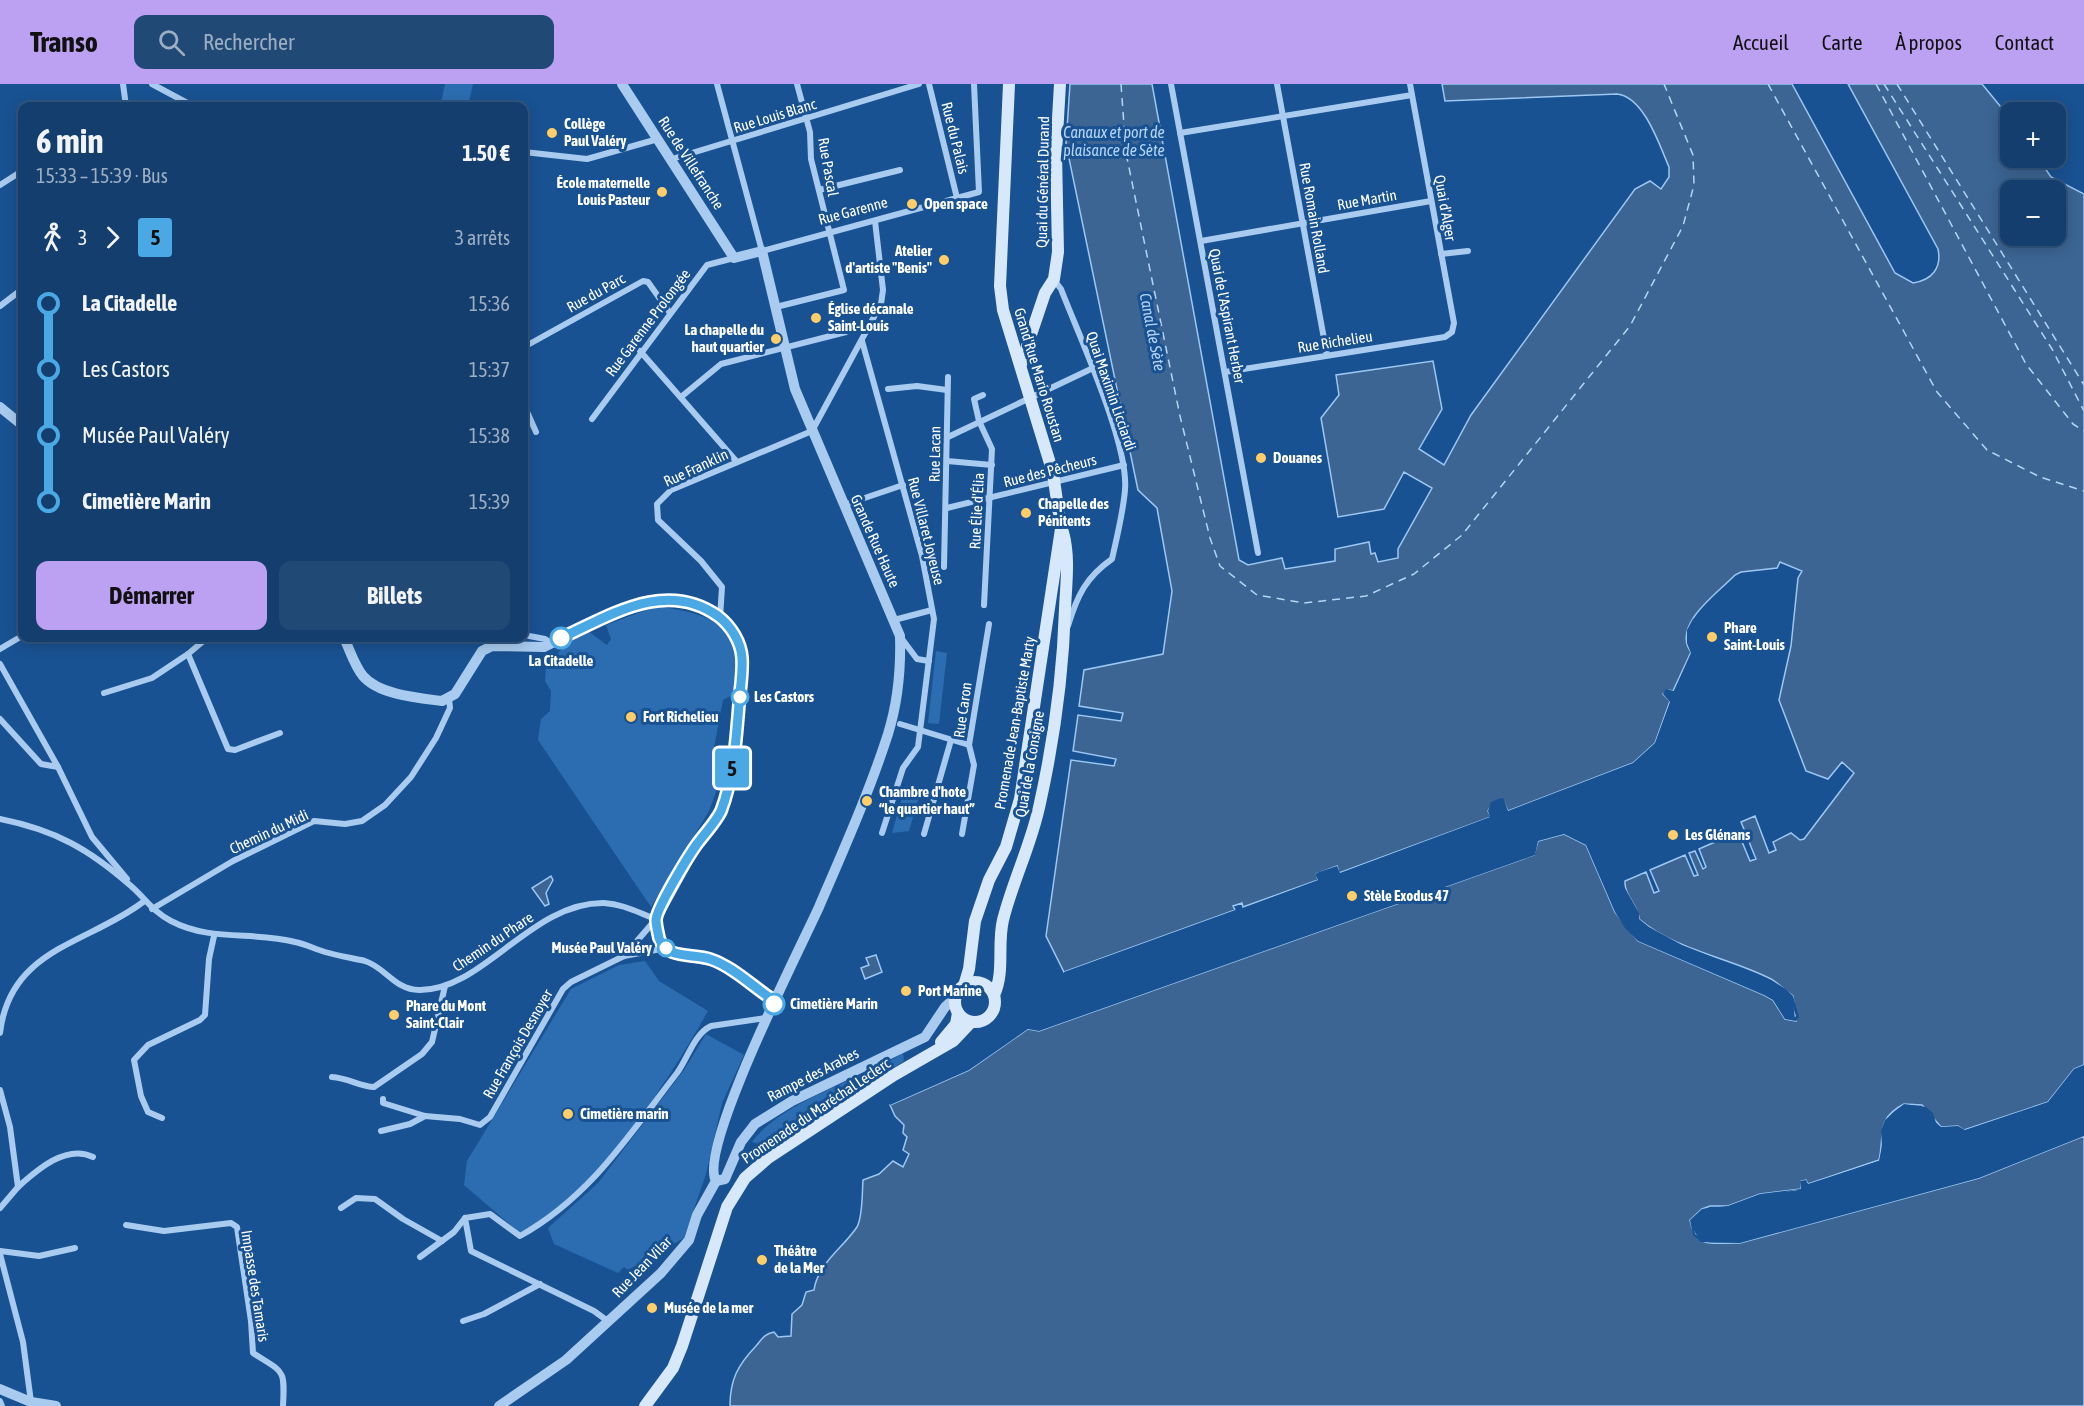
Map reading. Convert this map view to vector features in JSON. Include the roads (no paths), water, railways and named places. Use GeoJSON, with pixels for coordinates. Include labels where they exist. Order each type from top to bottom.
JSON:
{"type":"FeatureCollection","features":[{"type":"Feature","properties":{"kind":"main road","name":"Grand'Rue Mario Roustan"},"geometry":{"type":"LineString","coordinates":[[1009,84],[1000,286],[1003,310],[1020,347],[1020,365],[1055,482],[1062,552]]}},
{"type":"Feature","properties":{"kind":"main road","name":"Quai du Général Durand"},"geometry":{"type":"LineString","coordinates":[[1055,282],[1058,252],[1056,153],[1060,84]]}},
{"type":"Feature","properties":{"kind":"main road"},"geometry":{"type":"LineString","coordinates":[[1020,347],[1045,293],[1055,282]]}},
{"type":"Feature","properties":{"kind":"main road","name":"Quai de la Consigne"},"geometry":{"type":"LineString","coordinates":[[994,995],[999,985],[999,946],[1011,889],[1040,803],[1064,641],[1062,552]]}},
{"type":"Feature","properties":{"kind":"main road","name":"Promenade Jean-Baptiste Marty"},"geometry":{"type":"LineString","coordinates":[[964,986],[969,969],[975,921],[989,880],[1006,848],[1020,799],[1062,552]]}},
{"type":"Feature","properties":{"kind":"main road"},"geometry":{"type":"LineString","coordinates":[[975,982],[983,984],[994,995],[995,1007],[989,1017],[982,1021],[971,1022],[957,1012],[956,997],[964,986],[975,982]]}},
{"type":"Feature","properties":{"kind":"main road","name":"Promenade du Maréchal Leclerc"},"geometry":{"type":"LineString","coordinates":[[934,1050],[951,1031],[957,1012]]}},
{"type":"Feature","properties":{"kind":"main road","name":"Promenade du Maréchal Leclerc"},"geometry":{"type":"LineString","coordinates":[[645,1406],[673,1368],[722,1220],[732,1195],[745,1178],[768,1158],[934,1050],[953,1041],[971,1022]]}},
{"type":"Feature","properties":{"kind":"street"},"geometry":{"type":"LineString","coordinates":[[123,84],[125,102]]}},
{"type":"Feature","properties":{"kind":"street"},"geometry":{"type":"LineString","coordinates":[[152,84],[186,102]]}},
{"type":"Feature","properties":{"kind":"street","name":"Rue de Villefranche"},"geometry":{"type":"LineString","coordinates":[[622,84],[734,258]]}},
{"type":"Feature","properties":{"kind":"street","name":"Grande Rue Haute"},"geometry":{"type":"LineString","coordinates":[[717,84],[787,347],[795,389],[900,636],[901,674],[886,739],[843,852],[775,1001]]}},
{"type":"Feature","properties":{"kind":"street","name":"Rue Pascal"},"geometry":{"type":"LineString","coordinates":[[776,306],[844,290],[819,190],[807,119],[797,84]]}},
{"type":"Feature","properties":{"kind":"street","name":"Rue Louis Blanc"},"geometry":{"type":"LineString","coordinates":[[672,159],[920,84]]}},
{"type":"Feature","properties":{"kind":"street","name":"Rue du Palais"},"geometry":{"type":"LineString","coordinates":[[929,84],[957,198]]}},
{"type":"Feature","properties":{"kind":"street","name":"Rue Garenne"},"geometry":{"type":"LineString","coordinates":[[734,258],[979,192],[974,84]]}},
{"type":"Feature","properties":{"kind":"street","name":"Quai de l'Aspirant Herber"},"geometry":{"type":"LineString","coordinates":[[1171,84],[1258,553]]}},
{"type":"Feature","properties":{"kind":"street","name":"Rue Romain Rolland"},"geometry":{"type":"LineString","coordinates":[[1277,84],[1327,355]]}},
{"type":"Feature","properties":{"kind":"street","name":"Quai d'Alger"},"geometry":{"type":"LineString","coordinates":[[1410,84],[1454,323],[1449,336]]}},
{"type":"Feature","properties":{"kind":"street"},"geometry":{"type":"LineString","coordinates":[[1180,133],[1412,95]]}},
{"type":"Feature","properties":{"kind":"street"},"geometry":{"type":"LineString","coordinates":[[528,152],[587,159],[658,139]]}},
{"type":"Feature","properties":{"kind":"street"},"geometry":{"type":"LineString","coordinates":[[819,190],[900,170]]}},
{"type":"Feature","properties":{"kind":"street"},"geometry":{"type":"LineString","coordinates":[[0,185],[18,174]]}},
{"type":"Feature","properties":{"kind":"street","name":"Rue Martin"},"geometry":{"type":"LineString","coordinates":[[1201,241],[1431,201]]}},
{"type":"Feature","properties":{"kind":"street"},"geometry":{"type":"LineString","coordinates":[[812,431],[862,341],[882,299],[875,221]]}},
{"type":"Feature","properties":{"kind":"street"},"geometry":{"type":"LineString","coordinates":[[1441,254],[1468,251]]}},
{"type":"Feature","properties":{"kind":"street","name":"Rue Garenne Prolongée"},"geometry":{"type":"LineString","coordinates":[[592,419],[640,351],[707,265],[734,258]]}},
{"type":"Feature","properties":{"kind":"street","name":"Rue du Parc"},"geometry":{"type":"LineString","coordinates":[[528,345],[643,281],[648,282],[670,313]]}},
{"type":"Feature","properties":{"kind":"street","name":"Quai Maximin Licciardi"},"geometry":{"type":"LineString","coordinates":[[1055,282],[1061,289],[1109,415],[1124,465],[1125,490],[1112,559],[1096,570],[1079,593],[1064,641]]}},
{"type":"Feature","properties":{"kind":"street"},"geometry":{"type":"LineString","coordinates":[[0,306],[18,292]]}},
{"type":"Feature","properties":{"kind":"street"},"geometry":{"type":"LineString","coordinates":[[681,397],[721,364],[846,332]]}},
{"type":"Feature","properties":{"kind":"street","name":"Rue Richelieu"},"geometry":{"type":"LineString","coordinates":[[1225,372],[1449,336]]}},
{"type":"Feature","properties":{"kind":"street","name":"Rue Villaret Joyeuse"},"geometry":{"type":"LineString","coordinates":[[862,341],[922,556],[932,610],[929,661],[918,747],[903,768],[882,833]]}},
{"type":"Feature","properties":{"kind":"street"},"geometry":{"type":"LineString","coordinates":[[640,351],[737,462]]}},
{"type":"Feature","properties":{"kind":"street"},"geometry":{"type":"LineString","coordinates":[[948,436],[1091,369]]}},
{"type":"Feature","properties":{"kind":"street","name":"Rue Lacan"},"geometry":{"type":"LineString","coordinates":[[944,567],[948,377]]}},
{"type":"Feature","properties":{"kind":"street"},"geometry":{"type":"LineString","coordinates":[[888,389],[917,386],[947,390]]}},
{"type":"Feature","properties":{"kind":"street"},"geometry":{"type":"LineString","coordinates":[[979,421],[974,399],[983,395]]}},
{"type":"Feature","properties":{"kind":"street"},"geometry":{"type":"LineString","coordinates":[[0,407],[18,422]]}},
{"type":"Feature","properties":{"kind":"street"},"geometry":{"type":"LineString","coordinates":[[528,414],[536,432]]}},
{"type":"Feature","properties":{"kind":"street","name":"Rue Élie d'Élia"},"geometry":{"type":"LineString","coordinates":[[979,421],[992,449],[984,605]]}},
{"type":"Feature","properties":{"kind":"street","name":"Rue Franklin"},"geometry":{"type":"LineString","coordinates":[[720,618],[722,586],[701,561],[661,523],[656,508],[661,498],[671,490],[812,431]]}},
{"type":"Feature","properties":{"kind":"street"},"geometry":{"type":"LineString","coordinates":[[947,461],[992,465]]}},
{"type":"Feature","properties":{"kind":"street","name":"Rue des Pêcheurs"},"geometry":{"type":"LineString","coordinates":[[947,508],[1124,465]]}},
{"type":"Feature","properties":{"kind":"street"},"geometry":{"type":"LineString","coordinates":[[843,505],[903,485]]}},
{"type":"Feature","properties":{"kind":"street"},"geometry":{"type":"LineString","coordinates":[[346,642],[358,670],[369,682],[423,699],[442,701],[449,699],[486,648],[534,648],[551,643],[605,617],[657,599],[688,602],[706,608],[720,618],[734,633],[742,657],[735,755],[720,812],[696,846],[656,919],[624,956]]}},
{"type":"Feature","properties":{"kind":"street"},"geometry":{"type":"LineString","coordinates":[[894,620],[932,610]]}},
{"type":"Feature","properties":{"kind":"street","name":"Rue Caron"},"geometry":{"type":"LineString","coordinates":[[962,834],[974,765],[969,745],[989,624]]}},
{"type":"Feature","properties":{"kind":"street"},"geometry":{"type":"LineString","coordinates":[[528,636],[545,639],[551,643]]}},
{"type":"Feature","properties":{"kind":"street"},"geometry":{"type":"LineString","coordinates":[[900,636],[917,660],[929,661]]}},
{"type":"Feature","properties":{"kind":"street"},"geometry":{"type":"LineString","coordinates":[[0,649],[18,638]]}},
{"type":"Feature","properties":{"kind":"street"},"geometry":{"type":"LineString","coordinates":[[104,693],[152,678],[202,642]]}},
{"type":"Feature","properties":{"kind":"street"},"geometry":{"type":"LineString","coordinates":[[188,654],[228,749],[235,750],[280,733]]}},
{"type":"Feature","properties":{"kind":"street"},"geometry":{"type":"LineString","coordinates":[[0,664],[58,767],[92,837],[132,887]]}},
{"type":"Feature","properties":{"kind":"street","name":"Chemin du Midi"},"geometry":{"type":"LineString","coordinates":[[152,909],[233,861],[314,821],[345,824],[362,821],[386,805],[411,777],[436,738],[450,708],[449,699]]}},
{"type":"Feature","properties":{"kind":"street"},"geometry":{"type":"LineString","coordinates":[[0,719],[41,764],[58,767]]}},
{"type":"Feature","properties":{"kind":"street"},"geometry":{"type":"LineString","coordinates":[[900,724],[969,745]]}},
{"type":"Feature","properties":{"kind":"street"},"geometry":{"type":"LineString","coordinates":[[924,834],[951,740]]}},
{"type":"Feature","properties":{"kind":"street"},"geometry":{"type":"LineString","coordinates":[[0,819],[36,826],[75,843],[132,887]]}},
{"type":"Feature","properties":{"kind":"street","name":"Chemin du Phare"},"geometry":{"type":"LineString","coordinates":[[132,887],[143,902],[152,909],[186,928],[214,936],[295,941],[376,965],[387,977],[405,988],[419,990],[445,986],[485,963],[538,924],[578,908],[604,903],[629,908],[656,919]]}},
{"type":"Feature","properties":{"kind":"street"},"geometry":{"type":"LineString","coordinates":[[0,1033],[3,1012],[23,977],[69,941],[115,919],[143,902]]}},
{"type":"Feature","properties":{"kind":"street"},"geometry":{"type":"LineString","coordinates":[[656,919],[660,940],[666,948],[679,955],[717,962],[775,1001]]}},
{"type":"Feature","properties":{"kind":"street"},"geometry":{"type":"LineString","coordinates":[[162,1118],[148,1112],[141,1096],[134,1060],[148,1045],[200,1020],[205,1015],[208,969],[214,936]]}},
{"type":"Feature","properties":{"kind":"street","name":"Rue François Desnoyer"},"geometry":{"type":"LineString","coordinates":[[381,1102],[425,1116],[460,1119],[480,1125],[490,1117],[563,989],[571,982],[624,956],[666,948]]}},
{"type":"Feature","properties":{"kind":"street"},"geometry":{"type":"LineString","coordinates":[[332,1077],[349,1078],[374,1087],[422,1054],[432,1042],[445,986]]}},
{"type":"Feature","properties":{"kind":"street","name":"Rampe des Arabes"},"geometry":{"type":"LineString","coordinates":[[716,1181],[725,1179],[747,1132],[760,1120],[792,1101],[925,1037],[941,1012],[956,997]]}},
{"type":"Feature","properties":{"kind":"street","name":"Rue Jean Vilar"},"geometry":{"type":"LineString","coordinates":[[499,1406],[566,1360],[661,1273],[688,1240],[697,1215],[716,1181],[714,1168],[731,1104],[775,1001]]}},
{"type":"Feature","properties":{"kind":"street"},"geometry":{"type":"LineString","coordinates":[[941,1012],[957,1012]]}},
{"type":"Feature","properties":{"kind":"street"},"geometry":{"type":"LineString","coordinates":[[420,1257],[442,1241],[465,1218],[490,1215],[520,1236],[550,1220],[598,1176],[681,1068],[703,1030],[711,1026],[766,1018]]}},
{"type":"Feature","properties":{"kind":"street"},"geometry":{"type":"LineString","coordinates":[[0,1090],[9,1127],[18,1187]]}},
{"type":"Feature","properties":{"kind":"street","name":"Rue François Desnoyer"},"geometry":{"type":"LineString","coordinates":[[381,1131],[410,1124],[425,1116]]}},
{"type":"Feature","properties":{"kind":"street"},"geometry":{"type":"LineString","coordinates":[[0,1208],[18,1187],[47,1162],[84,1153],[93,1156]]}},
{"type":"Feature","properties":{"kind":"street"},"geometry":{"type":"LineString","coordinates":[[340,1208],[356,1198],[375,1199],[403,1219],[442,1241]]}},
{"type":"Feature","properties":{"kind":"street"},"geometry":{"type":"LineString","coordinates":[[465,1218],[471,1251],[594,1311],[609,1322]]}},
{"type":"Feature","properties":{"kind":"street","name":"Impasse des Tamaris"},"geometry":{"type":"LineString","coordinates":[[126,1225],[164,1231],[231,1223],[237,1227],[251,1321],[253,1353],[281,1371],[286,1388],[283,1406]]}},
{"type":"Feature","properties":{"kind":"street"},"geometry":{"type":"LineString","coordinates":[[31,1402],[22,1342],[0,1253],[39,1256],[75,1248]]}},
{"type":"Feature","properties":{"kind":"street"},"geometry":{"type":"LineString","coordinates":[[464,1321],[484,1314],[540,1284]]}},
{"type":"Feature","properties":{"kind":"street"},"geometry":{"type":"LineString","coordinates":[[0,1389],[31,1402],[56,1406]]}},
{"type":"Feature","properties":{"kind":"street"},"geometry":{"type":"LineString","coordinates":[[0,1401],[2,1406]]}},
{"type":"Feature","properties":{"kind":"water"},"geometry":{"type":"Polygon","coordinates":[[[1070,84],[1152,84],[1239,560],[1248,565],[1282,558],[1285,569],[1335,561],[1335,549],[1369,542],[1371,554],[1375,553],[1378,562],[1398,558],[1398,549],[1432,488],[1404,472],[1384,509],[1338,517],[1321,418],[1339,395],[1336,375],[1433,361],[1442,409],[1419,449],[1444,465],[1471,415],[1635,189],[1650,181],[1661,189],[1669,177],[1669,167],[1649,123],[1643,112],[1627,97],[1617,94],[1445,101],[1442,84],[1792,84],[1895,273],[1913,283],[1925,279],[1934,272],[1938,262],[1938,249],[1848,84],[1982,84],[2000,106],[2000,168],[2045,168],[2051,177],[2057,180],[2000,180],[2000,246],[2066,246],[2066,185],[2084,194],[2084,1065],[2074,1069],[2048,1102],[1964,1130],[1958,1126],[1941,1127],[1922,1105],[1904,1104],[1895,1110],[1885,1122],[1879,1160],[1808,1184],[1806,1180],[1801,1181],[1801,1189],[1760,1194],[1728,1206],[1710,1206],[1702,1209],[1690,1220],[1693,1230],[1701,1241],[1740,1243],[1979,1178],[2084,1136],[2084,1406],[730,1406],[733,1380],[744,1360],[768,1334],[774,1332],[778,1337],[791,1336],[792,1314],[802,1305],[806,1292],[814,1290],[820,1272],[857,1227],[861,1211],[863,1180],[879,1174],[893,1161],[903,1167],[909,1154],[903,1150],[907,1137],[903,1133],[904,1125],[895,1116],[890,1105],[969,1070],[1028,1029],[1039,1031],[1534,855],[1538,841],[1564,834],[1586,845],[1615,912],[1638,941],[1764,995],[1773,1000],[1785,1019],[1796,1021],[1793,996],[1774,981],[1755,971],[1686,946],[1654,930],[1639,919],[1625,886],[1625,881],[1646,872],[1654,893],[1659,891],[1650,870],[1685,855],[1694,876],[1698,875],[1689,853],[1695,851],[1703,869],[1706,867],[1699,849],[1738,832],[1750,861],[1756,859],[1741,822],[1755,816],[1769,853],[1776,850],[1773,842],[1791,833],[1800,840],[1804,839],[1854,773],[1842,762],[1828,779],[1806,771],[1779,700],[1791,646],[1798,578],[1802,571],[1780,562],[1777,568],[1741,572],[1735,575],[1699,610],[1687,631],[1686,642],[1691,652],[1673,691],[1669,690],[1663,694],[1670,701],[1655,743],[1633,763],[1508,811],[1502,798],[1492,804],[1488,811],[1491,817],[1339,873],[1337,866],[1316,874],[1318,880],[1243,907],[1242,903],[1233,906],[1235,910],[1064,972],[1046,936],[1071,760],[1114,766],[1116,759],[1073,751],[1078,715],[1121,721],[1123,713],[1079,706],[1084,670],[1163,654],[1172,591],[1157,508],[1138,490],[1066,144],[1070,84]]]}},
{"type":"Feature","properties":{"kind":"water"},"geometry":{"type":"Polygon","coordinates":[[[551,876],[553,880],[546,893],[549,904],[545,906],[532,888],[551,876]]]}},
{"type":"Feature","properties":{"kind":"water"},"geometry":{"type":"Polygon","coordinates":[[[876,955],[882,972],[865,979],[861,968],[869,965],[866,958],[876,955]]]}},
{"type":"Feature","properties":{"kind":"place","name":"Collège Paul Valéry"},"geometry":{"type":"Point","coordinates":[552,133]}},
{"type":"Feature","properties":{"kind":"place","name":"École maternelle Louis Pasteur"},"geometry":{"type":"Point","coordinates":[662,192]}},
{"type":"Feature","properties":{"kind":"place","name":"Open space"},"geometry":{"type":"Point","coordinates":[912,204]}},
{"type":"Feature","properties":{"kind":"place","name":"Atelier d'artiste \"Benis\""},"geometry":{"type":"Point","coordinates":[944,260]}},
{"type":"Feature","properties":{"kind":"place","name":"Église décanale Saint-Louis"},"geometry":{"type":"Point","coordinates":[816,318]}},
{"type":"Feature","properties":{"kind":"place","name":"La chapelle du haut quartier"},"geometry":{"type":"Point","coordinates":[776,339]}},
{"type":"Feature","properties":{"kind":"place","name":"Douanes"},"geometry":{"type":"Point","coordinates":[1261,458]}},
{"type":"Feature","properties":{"kind":"place","name":"Chapelle des Pénitents"},"geometry":{"type":"Point","coordinates":[1026,513]}},
{"type":"Feature","properties":{"kind":"place","name":"Phare Saint-Louis"},"geometry":{"type":"Point","coordinates":[1712,637]}},
{"type":"Feature","properties":{"kind":"place","name":"La Citadelle"},"geometry":{"type":"Point","coordinates":[561,638]}},
{"type":"Feature","properties":{"kind":"place","name":"Les Castors"},"geometry":{"type":"Point","coordinates":[740,697]}},
{"type":"Feature","properties":{"kind":"place","name":"Fort Richelieu"},"geometry":{"type":"Point","coordinates":[631,717]}},
{"type":"Feature","properties":{"kind":"place","name":"Chambre d'hote “le quartier haut”"},"geometry":{"type":"Point","coordinates":[867,801]}},
{"type":"Feature","properties":{"kind":"place","name":"Les Glénans"},"geometry":{"type":"Point","coordinates":[1673,835]}},
{"type":"Feature","properties":{"kind":"place","name":"Stèle Exodus 47"},"geometry":{"type":"Point","coordinates":[1352,896]}},
{"type":"Feature","properties":{"kind":"place","name":"Musée Paul Valéry"},"geometry":{"type":"Point","coordinates":[666,948]}},
{"type":"Feature","properties":{"kind":"place","name":"Port Marine"},"geometry":{"type":"Point","coordinates":[906,991]}},
{"type":"Feature","properties":{"kind":"place","name":"Cimetière Marin"},"geometry":{"type":"Point","coordinates":[774,1004]}},
{"type":"Feature","properties":{"kind":"place","name":"Phare du Mont Saint-Clair"},"geometry":{"type":"Point","coordinates":[394,1015]}},
{"type":"Feature","properties":{"kind":"place","name":"Cimetière marin"},"geometry":{"type":"Point","coordinates":[568,1114]}},
{"type":"Feature","properties":{"kind":"place","name":"Théâtre de la Mer"},"geometry":{"type":"Point","coordinates":[762,1260]}},
{"type":"Feature","properties":{"kind":"place","name":"Musée de la mer"},"geometry":{"type":"Point","coordinates":[652,1308]}},
{"type":"Feature","properties":{"kind":"water label","name":"Canaux et port de plaisance de Sète"},"geometry":{"type":"Point","coordinates":[1114,141]}},
{"type":"Feature","properties":{"kind":"water label","name":"Canal de Sète"},"geometry":{"type":"Point","coordinates":[1153,332]}}]}
